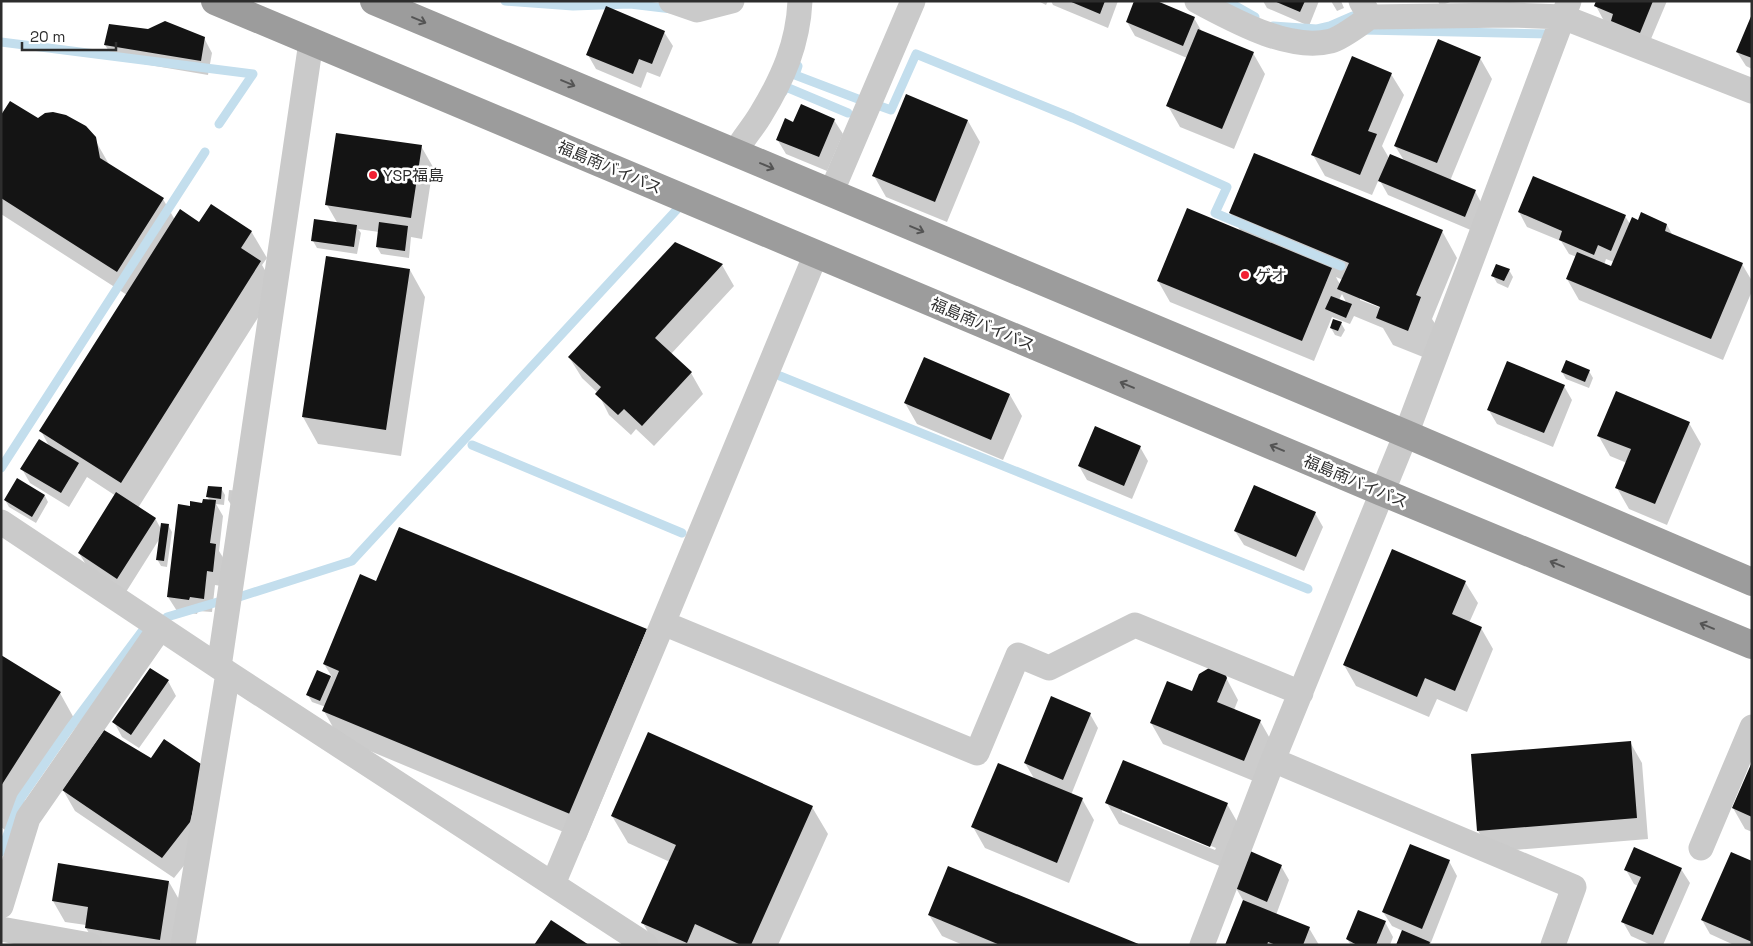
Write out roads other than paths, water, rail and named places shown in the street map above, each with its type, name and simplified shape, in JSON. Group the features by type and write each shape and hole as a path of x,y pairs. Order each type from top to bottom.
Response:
{"highway":[{"name":"福島南バイパス","path":"215,1 1382,492 1752,645"},
{"path":"383,3 735,153 1406,434 1752,582"}],"street":[{"path":"671,1 696,10 732,1"},
{"path":"735,153 761,115 789,59 797,35 800,1"},
{"path":"831,193 912,1"},
{"path":"1197,1 1247,27 1274,36 1313,44 1333,41 1366,9 1510,15 1566,9 1752,91"},
{"path":"1202,945 1273,760 1406,434 1566,9"},
{"path":"183,945 224,670 312,42"},
{"path":"553,884 816,254"},
{"path":"1,522 646,945"},
{"path":"663,622 977,753 1018,655 1049,668 1135,625 1301,692"},
{"path":"1,906 28,818 160,628"},
{"path":"1701,848 1752,727"},
{"path":"1273,760 1574,886 1553,945"},
{"path":"1,929 90,945"}],"waterway":[{"path":"505,1 573,6 630,4 672,9"},
{"path":"1227,1 1255,17"},
{"path":"1273,26 1317,29 1330,26 1353,16"},
{"path":"1363,30 1552,34"},
{"path":"1,42 253,74 219,124"},
{"path":"877,105 891,110 916,54 1073,118 1227,187 1215,213 1341,266"},
{"path":"798,66 795,75 858,99"},
{"path":"783,92 786,87 848,113"},
{"path":"1,468 205,152"},
{"path":"239,597 352,561 682,204"},
{"path":"780,376 1308,589"},
{"path":"472,445 682,533"},
{"path":"167,617 221,601"},
{"path":"1,852 21,798 69,729 143,630"}],"place":[{"name":"YSP福島","path":"373,175"},
{"name":"ゲオ","path":"1245,275"}]}
